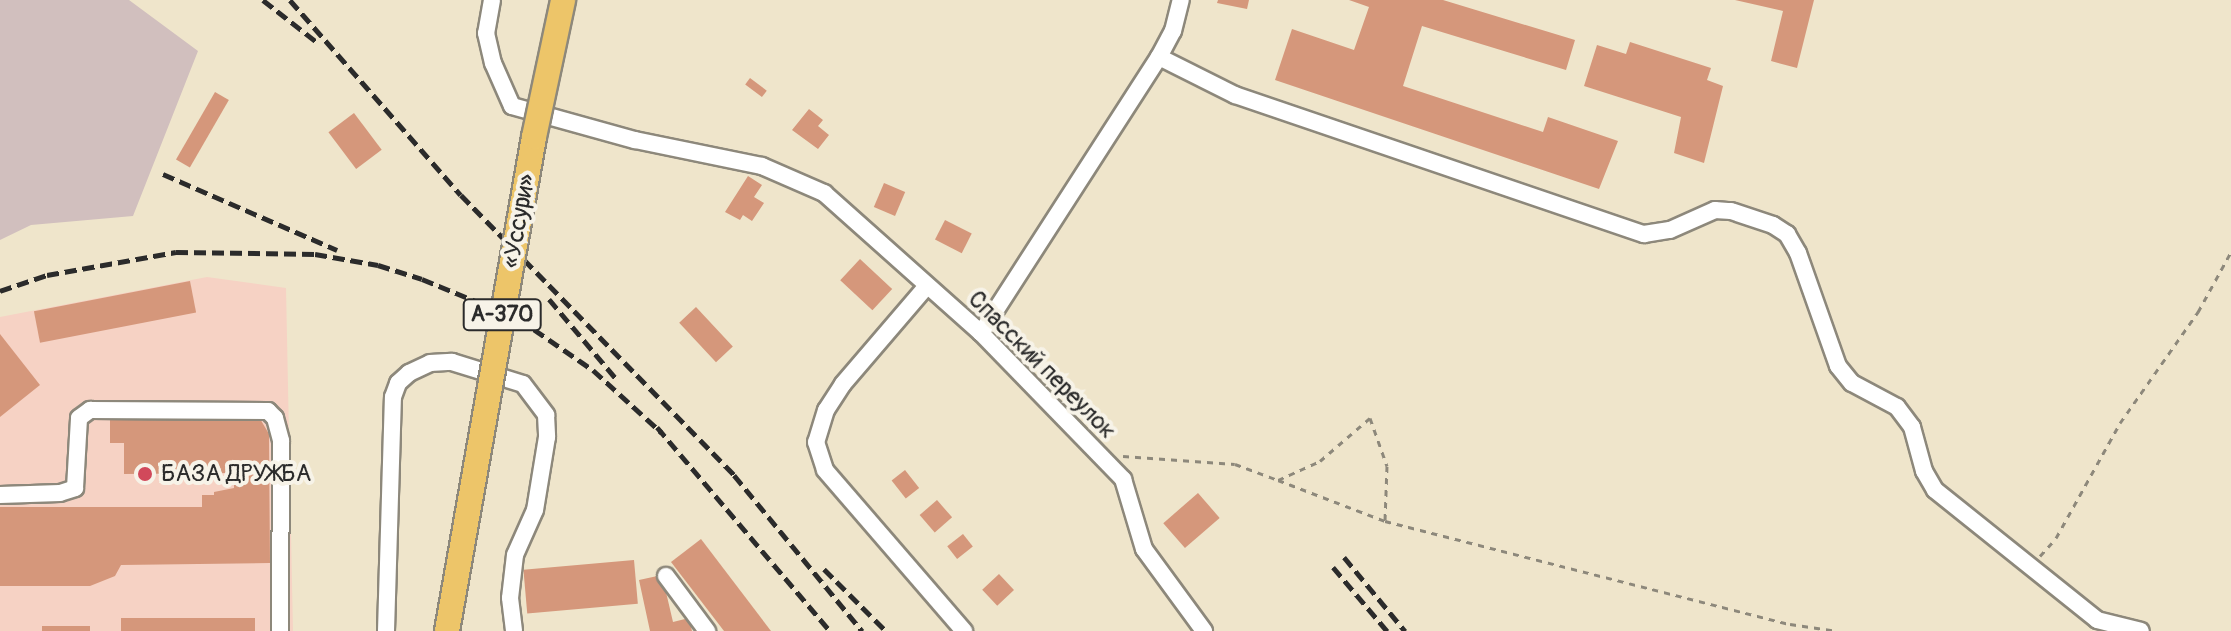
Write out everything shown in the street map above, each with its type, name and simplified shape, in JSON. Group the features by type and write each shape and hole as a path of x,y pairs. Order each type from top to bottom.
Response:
{"highway":[{"name":"«Уссури»","path":"447,631 526,184 563,0"}],"street":[{"name":"Спасский переулок","path":"492,0 486,33 493,63 512,106 635,140 762,166 824,193 981,333 1123,479 1144,549 1204,631"},
{"path":"981,333 1159,57 1173,31 1181,0"},
{"path":"1159,57 1235,95 1644,234 1670,230 1715,210 1731,211 1773,225 1787,234 1798,253 1838,366 1852,383 1897,407 1912,427 1924,471 1935,490 2097,620 2141,631"},
{"path":"926,287 848,377 826,410 816,442 825,470 964,631"},
{"path":"386,631 393,397 398,383 409,373 443,362 523,384 546,415 547,437 535,510 515,555 510,598 514,631"},
{"path":"0,495 60,493 75,488 79,418 90,410 268,411 275,418 281,441 280,631"},
{"path":"666,576 707,631"}],"path":[{"path":"2031,566 2056,538 2120,423 2198,312 2231,252"},
{"path":"1278,480 1320,461 1370,418 1387,466 1385,521"},
{"path":"1105,461 1128,454 1235,464 1385,521 1790,624 1837,631"}],"shaded area":[{"path":"0,0 129,0 198,51 133,216 31,225 0,240"},
{"name":"БАЗА ДРУЖБА","path":"207,277 286,288 293,631 0,631 0,317"}],"building":[{"path":"1218,0 1249,0 1247,9 1217,3"},
{"path":"1349,0 1443,0 1575,40 1566,70 1422,26 1403,86 1543,132 1548,117 1618,141 1599,189 1275,80 1292,29 1354,50 1369,7"},
{"path":"1735,0 1814,0 1797,68 1771,61 1783,11"},
{"path":"1630,42 1711,68 1707,80 1723,86 1704,163 1674,153 1681,117 1584,86 1597,45 1626,54"},
{"path":"750,78 767,91 762,97 745,84"},
{"path":"215,92 229,100 190,168 176,160"},
{"path":"809,109 823,120 818,126 829,135 818,149 792,130"},
{"path":"354,113 382,150 356,169 328,132"},
{"path":"748,176 762,185 754,197 764,203 752,221 743,215 740,220 725,212"},
{"path":"884,183 905,192 895,216 874,207"},
{"path":"945,220 972,234 962,253 935,240"},
{"path":"860,259 892,289 872,310 840,280"},
{"path":"190,281 196,312 40,343 34,311"},
{"path":"696,307 733,346 716,362 679,323"},
{"path":"0,334 40,385 0,417"},
{"path":"259,417 269,434 270,563 121,565 115,576 90,586 0,586 0,507 202,507 202,495 214,495 214,492 234,488 234,473 124,474 124,443 110,443 110,418"},
{"path":"905,470 919,488 906,499 892,480"},
{"path":"1198,493 1220,518 1185,548 1163,523"},
{"path":"937,500 952,517 935,532 920,515"},
{"path":"963,534 973,547 957,559 947,546"},
{"path":"701,539 771,631 724,631 671,562"},
{"path":"634,560 638,604 527,614 523,570"},
{"path":"999,574 1014,590 997,606 982,590"},
{"path":"662,575 673,622 689,618 692,631 650,631 639,580"},
{"path":"121,618 255,618 255,631 121,631"},
{"path":"42,626 90,626 90,631 42,631"}],"railway":[{"path":"263,0 318,43"},
{"path":"290,0 461,195 734,475 862,631"},
{"path":"163,174 337,250"},
{"path":"0,291 47,275 176,252 315,254 378,265 422,279 519,319 593,370 662,433"},
{"path":"549,299 618,381"},
{"path":"657,427 830,631"},
{"path":"1344,557 1405,631"},
{"path":"1333,567 1387,631"},
{"path":"824,569 886,631"}],"place":[{"name":"БАЗА ДРУЖБА","path":"145,474"}]}
